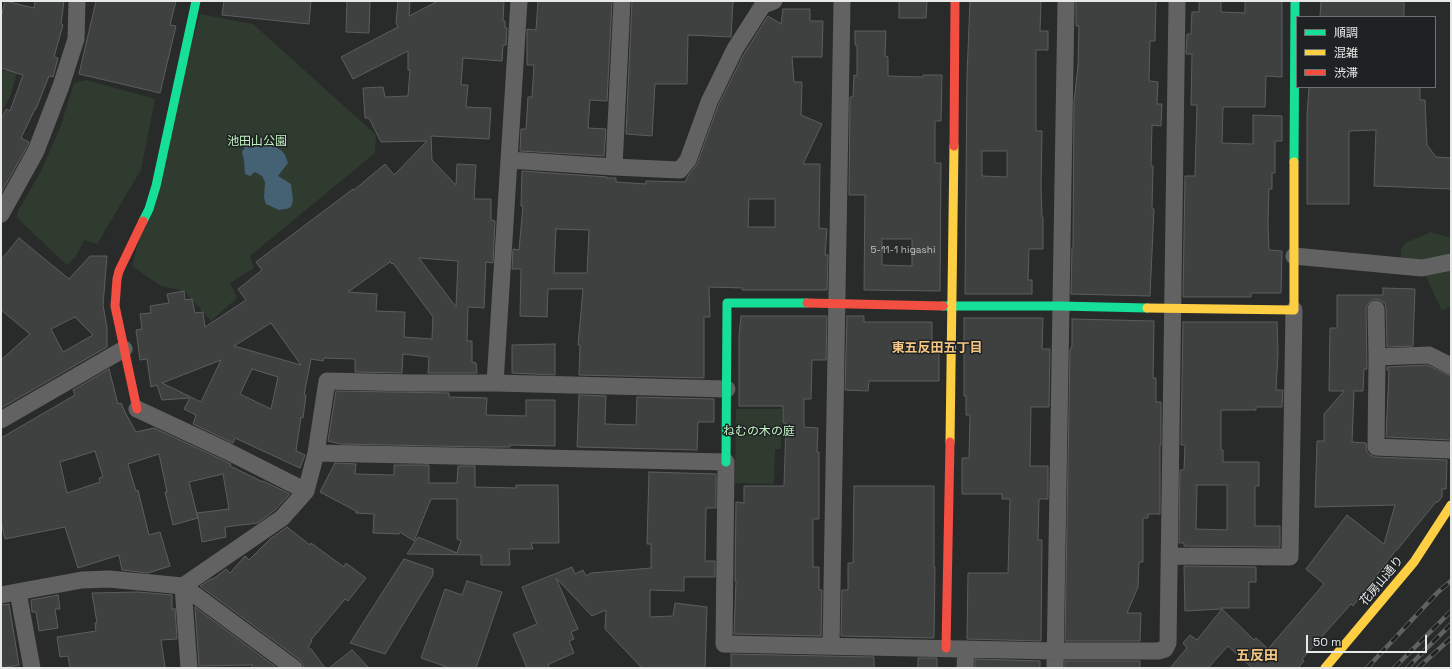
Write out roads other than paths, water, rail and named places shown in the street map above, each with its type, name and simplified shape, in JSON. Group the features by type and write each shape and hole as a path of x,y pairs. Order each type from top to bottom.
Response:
{"street":[{"path":"1,214 36,151 61,86 76,39 77,1"},
{"path":"196,1 149,209 119,271 117,279 115,306 137,409 227,451 306,491"},
{"path":"495,383 519,1"},
{"path":"614,167 622,1"},
{"path":"509,160 680,170 688,160 709,102 735,49 763,6 774,1"},
{"path":"830,646 842,1"},
{"path":"946,648 952,306 955,1"},
{"path":"1055,660 1066,1"},
{"path":"1177,1 1172,309 1168,643 1165,649 1158,651 1055,660 946,648 724,644 727,303 837,303 952,306 1060,306 1172,309 1294,310"},
{"path":"1169,556 1290,557 1294,310 1295,1"},
{"path":"1294,256 1422,268 1451,262"},
{"path":"1376,309 1376,448 1451,450"},
{"path":"1,420 124,349"},
{"path":"1377,357 1429,355 1451,366"},
{"path":"183,586 282,518 306,491 316,453 327,381 495,383 727,389"},
{"path":"316,453 726,462"},
{"name":"花房山通り","path":"1325,668 1414,562 1451,505"},
{"path":"1,595 82,580 109,579 183,586 294,668"},
{"path":"183,586 189,668"},
{"path":"18,592 32,668"},
{"path":"965,668 966,649"}],"water":[{"path":"261,143 276,147 285,155 288,163 278,176 291,184 293,200 291,207 279,210 266,204 264,198 265,182 262,176 255,172 250,176 245,174 242,152 246,145"}],"railway":[{"path":"1367,668 1438,592 1451,581"},
{"path":"1394,668 1451,611"},
{"path":"1407,668 1451,624"},
{"path":"1418,668 1451,638"}],"district":[{"name":"東五反田五丁目","path":"937,348"},
{"name":"五反田","path":"1257,656"}],"park label":[{"name":"池田山公園","path":"257,142"},
{"name":"ねむの木の庭","path":"759,432"}]}
